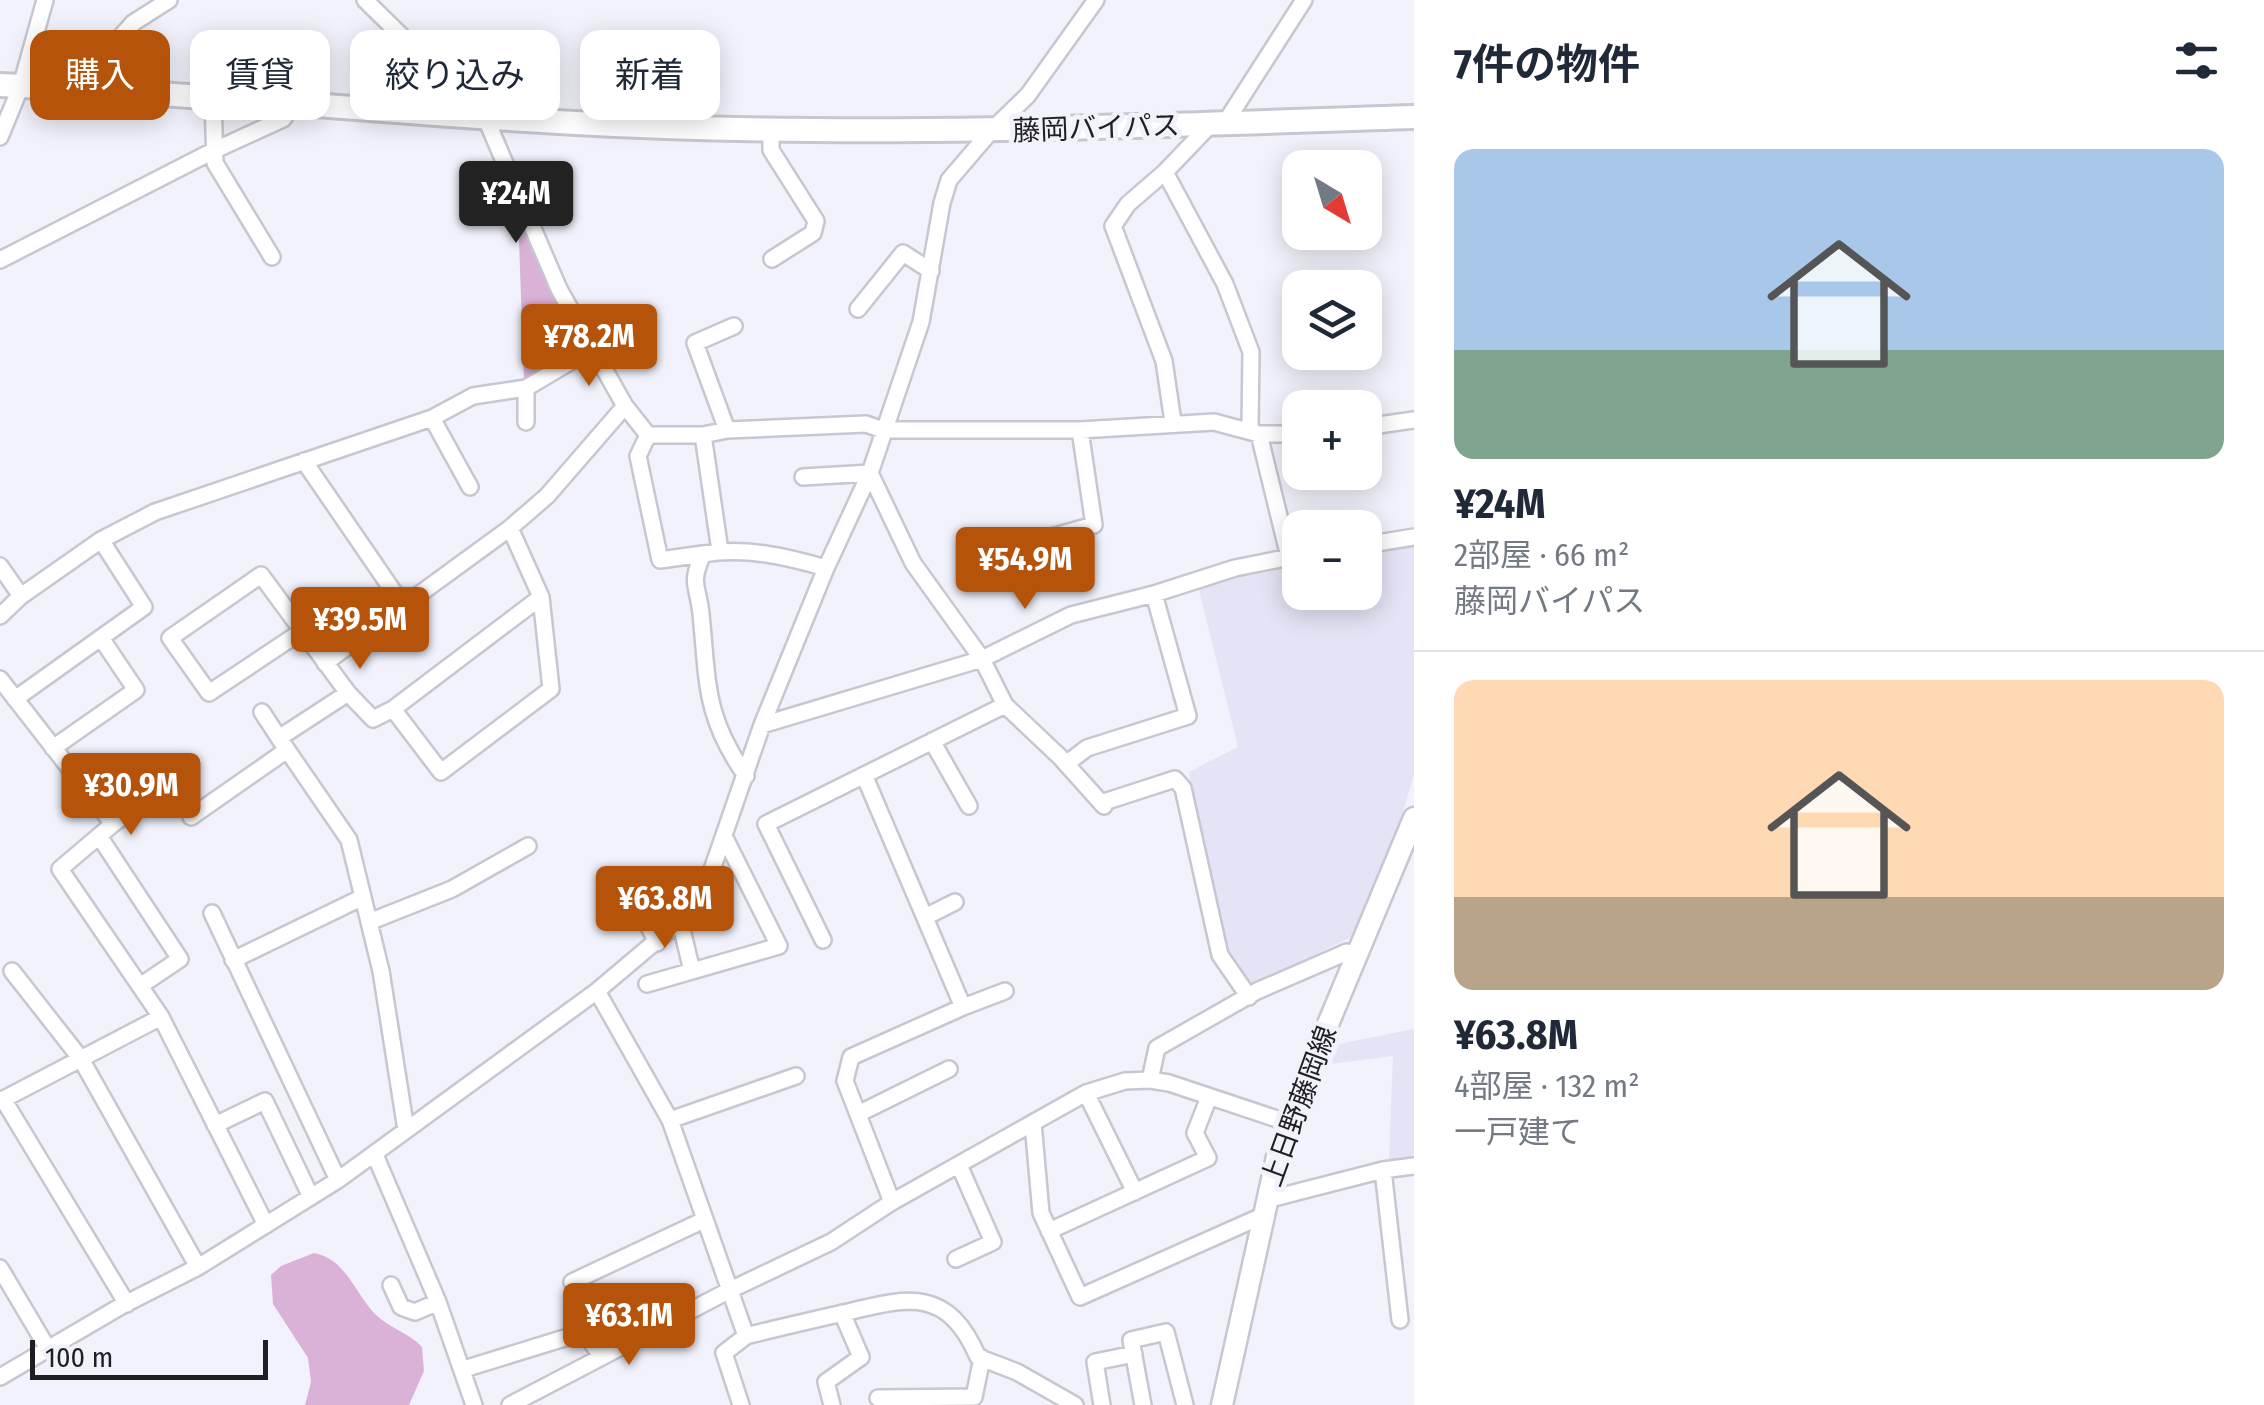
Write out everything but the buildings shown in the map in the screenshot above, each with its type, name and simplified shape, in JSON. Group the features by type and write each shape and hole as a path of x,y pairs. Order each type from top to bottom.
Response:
{"highway":[{"name":"藤岡バイパス","path":"486,120 990,131 1414,117"}],"main road":[{"name":"上日野藤岡線","path":"1222,1405 1264,1208 1288,1123 1414,818"}],"street":[{"path":"0,137 10,85 44,0"},
{"path":"127,30 169,0"},
{"path":"365,0 396,30"},
{"path":"0,1376 198,1267 338,1180 597,991 680,921 706,887 762,725 870,472 921,322 949,180 990,131 1028,95 1096,0"},
{"path":"1173,422 1164,360 1114,226 1128,204 1218,124 1304,0"},
{"path":"212,120 214,163 272,257"},
{"path":"0,260 212,151 282,120"},
{"path":"486,120 559,289 625,406 648,435"},
{"path":"771,129 771,150 816,221 814,234 772,259"},
{"path":"1166,172 1225,284 1251,352 1254,432 1282,519"},
{"path":"858,309 903,254 931,271"},
{"path":"727,430 695,344 734,326"},
{"path":"0,616 101,540 155,512 432,418 473,396 526,388 592,349"},
{"path":"526,388 526,422"},
{"path":"325,663 510,528 560,482 625,406"},
{"path":"432,418 470,487"},
{"path":"1382,425 1414,420"},
{"path":"648,435 866,424 884,430 1080,430 1173,422 1214,422 1254,432 1282,433"},
{"path":"1011,548 1094,525 1080,430"},
{"path":"648,435 638,456 660,560 720,551 779,554 826,568"},
{"path":"703,435 720,551"},
{"path":"304,461 402,604"},
{"path":"803,477 870,472"},
{"path":"870,472 913,563 982,659 1005,705 1102,804 1175,779 1183,788 1220,954 1248,997"},
{"path":"393,708 441,772 552,689 541,597 510,528"},
{"path":"1382,542 1414,537"},
{"path":"101,540 144,608 101,638 6,692 113,824"},
{"path":"702,554 694,584 701,608 705,678 712,713 746,776"},
{"path":"762,725 982,659 1071,615 1282,558"},
{"path":"0,566 22,596"},
{"path":"302,631 209,694 170,638 260,574 348,693 373,720 541,597"},
{"path":"1066,764 1087,748 1188,716 1154,594"},
{"path":"53,748 136,690 101,638"},
{"path":"190,817 348,693"},
{"path":"824,940 766,824 1005,705"},
{"path":"262,712 349,840 381,971 406,1130"},
{"path":"932,742 969,806"},
{"path":"180,774 60,869 162,1017 266,1225"},
{"path":"864,775 963,1007"},
{"path":"99,836 180,959 140,986"},
{"path":"648,984 779,946 724,836"},
{"path":"370,922 452,888 528,846"},
{"path":"629,886 657,942"},
{"path":"233,960 363,897"},
{"path":"924,917 955,902"},
{"path":"212,913 338,1180"},
{"path":"680,921 692,970"},
{"path":"1150,1080 1156,1048 1248,997 1347,952 1357,954"},
{"path":"12,971 81,1059 198,1267"},
{"path":"597,991 670,1120 746,1336"},
{"path":"892,1202 844,1081 851,1056 1004,991"},
{"path":"127,1304 1,1100 162,1017"},
{"path":"858,1114 949,1069"},
{"path":"670,1120 796,1076"},
{"path":"510,1405 831,1242 892,1202 1086,1093 1125,1081 1150,1080 1288,1123"},
{"path":"1086,1093 1134,1192"},
{"path":"1049,1231 1208,1158 1194,1133 1209,1097"},
{"path":"216,1124 265,1101 311,1197"},
{"path":"1033,1123 1040,1213 1080,1297 1264,1208 1383,1170 1414,1166"},
{"path":"374,1155 438,1302 474,1405"},
{"path":"956,1259 993,1242 959,1164"},
{"path":"1383,1170 1400,1320"},
{"path":"572,1282 704,1220"},
{"path":"0,1268 48,1349"},
{"path":"391,1285 401,1307 416,1312 438,1302"},
{"path":"741,1405 724,1353 746,1336 901,1300 927,1303 950,1314 966,1329 978,1357 1033,1380 1074,1405"},
{"path":"832,1405 826,1382 860,1357 842,1314"},
{"path":"464,1369 584,1332 602,1357"},
{"path":"1144,1405 1131,1340 1166,1332 1184,1405"},
{"path":"1102,1405 1095,1362 1134,1354"},
{"path":"878,1398 974,1397 982,1358"}],"shaded area":[{"path":"518,213 578,341 575,352 524,381"},
{"path":"1414,544 1414,775 1399,825 1356,935 1246,988 1224,948 1189,772 1238,747 1198,586 1282,568 1282,610 1382,610 1382,549"},
{"path":"1414,1029 1414,1159 1389,1160 1393,1056 1330,1064 1339,1044"},
{"path":"314,1253 334,1262 375,1314 422,1347 424,1371 409,1405 305,1405 311,1382 308,1358 273,1304 271,1275 281,1266"}]}
